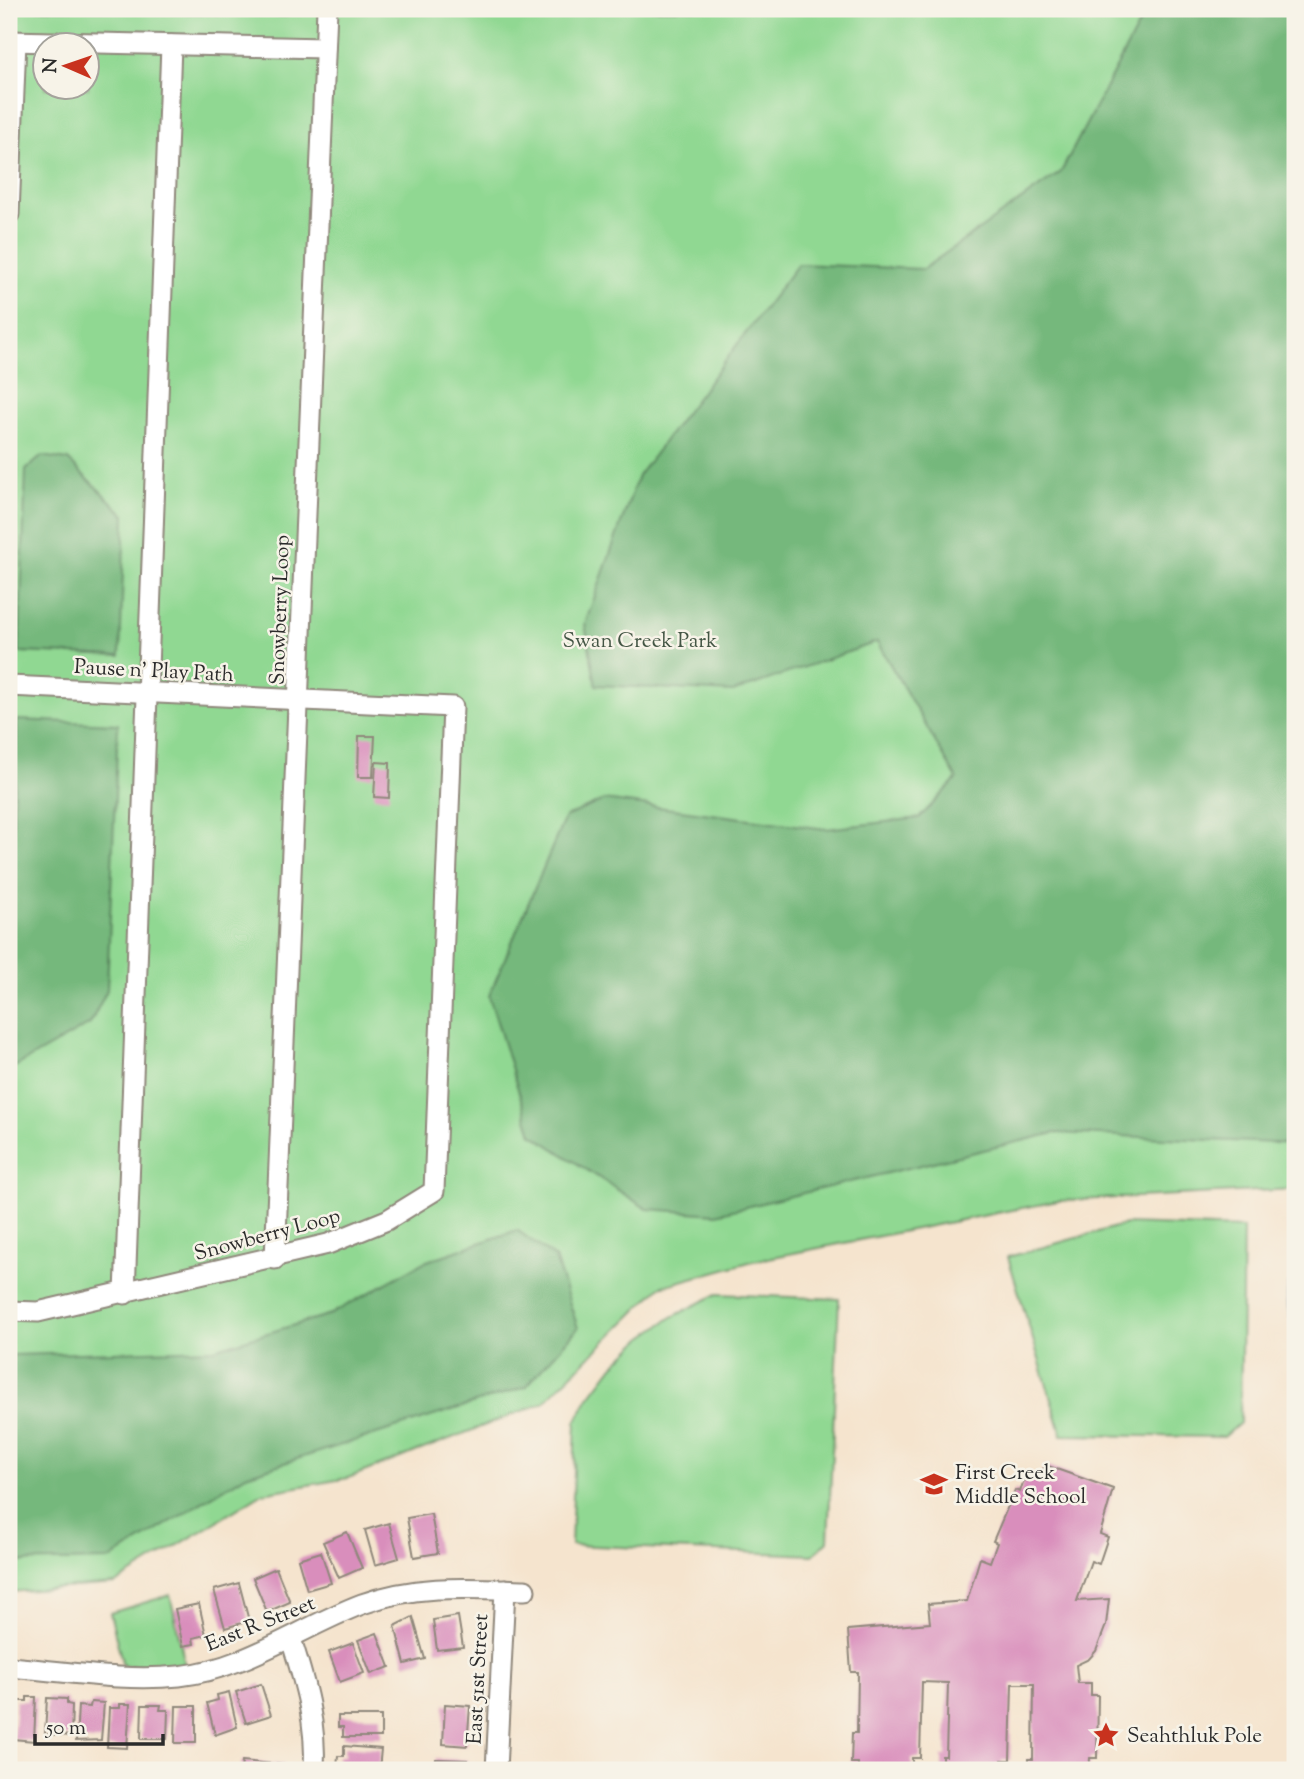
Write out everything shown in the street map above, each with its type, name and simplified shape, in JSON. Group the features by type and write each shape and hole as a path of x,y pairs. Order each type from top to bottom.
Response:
{"street":[{"name":"Snowberry Loop","path":"9,1311 38,1312 275,1259 352,1235 424,1199 434,1191 438,1156 441,992 453,707 298,700 327,9"},
{"path":"9,214 12,41 325,48"},
{"path":"125,1294 171,46"},
{"name":"Pause n' Play Path","path":"9,686 298,700"},
{"path":"275,1259 298,700"},
{"name":"East R Street","path":"9,1667 136,1677 180,1676 220,1667 291,1639 361,1604 401,1593 434,1587 525,1590"},
{"name":"East 51st Street","path":"496,1770 505,1589"},
{"path":"291,1639 310,1703 314,1728 314,1770"}],"green space":[{"name":"Swan Creek Park","path":"9,9 1295,9 1295,1189 1058,1201 753,1261 660,1287 543,1403 348,1478 263,1493 115,1584 9,1592"},
{"path":"84,9 300,9 286,16"},
{"path":"1147,9 1295,9 1295,1144 1055,1133 716,1214 647,1209 532,1134 489,996 565,817 604,800 826,829 919,818 957,779 877,642 733,692 596,685 585,624 638,476 798,264 923,269 1061,172"},
{"path":"42,456 68,460 125,515 120,656 19,652 26,470"},
{"path":"17,720 118,724 107,990 90,1024 9,1070 9,924"},
{"path":"1126,1224 1243,1228 1240,1423 1224,1437 1062,1435 1008,1257"},
{"path":"517,1230 555,1258 578,1328 526,1387 246,1475 109,1560 9,1562 9,1362 12,1355 214,1349 331,1314 424,1262"},
{"path":"717,1294 839,1299 828,1541 813,1555 571,1545 576,1422 588,1399 613,1366 642,1338 672,1317"},
{"path":"170,1595 185,1664 123,1666 110,1613"}],"water":[{"path":"1295,1274 1295,1327 1290,1314 1288,1293"}],"building":[{"path":"359,736 375,736 373,777 358,777"},
{"path":"376,762 390,763 389,798 374,797"},
{"path":"1045,1465 1113,1489 1100,1534 1108,1537 1099,1564 1091,1561 1077,1601 1109,1599 1106,1625 1096,1651 1089,1659 1076,1665 1078,1683 1091,1683 1091,1695 1098,1695 1097,1758 1090,1758 1089,1770 1028,1770 1028,1759 1033,1759 1034,1684 1012,1684 1010,1760 1002,1760 1002,1770 942,1770 942,1756 946,1756 948,1683 922,1682 920,1758 912,1758 912,1770 858,1770 858,1763 851,1763 852,1733 857,1733 858,1672 851,1672 848,1630 930,1623 928,1604 967,1601 980,1558 990,1562 997,1543 993,1541 1015,1490 1020,1492 1026,1473 1040,1478"},
{"path":"431,1514 438,1553 414,1557 407,1518"},
{"path":"389,1523 399,1558 375,1565 365,1530"},
{"path":"347,1532 362,1568 339,1578 323,1542"},
{"path":"321,1552 331,1583 307,1590 298,1559"},
{"path":"276,1568 290,1602 267,1612 253,1578"},
{"path":"239,1583 249,1621 225,1628 214,1590"},
{"path":"199,1604 206,1635 193,1638 194,1644 183,1646 175,1609"},
{"path":"458,1616 463,1647 437,1650 433,1620"},
{"path":"413,1617 425,1659 405,1664 395,1626"},
{"path":"377,1633 390,1667 371,1674 358,1640"},
{"path":"353,1643 364,1673 340,1682 329,1652"},
{"path":"261,1684 271,1715 246,1723 236,1692"},
{"path":"229,1692 237,1727 215,1735 207,1703 218,1700 217,1695"},
{"path":"27,1697 36,1697 34,1741 13,1739 16,1701 27,1701"},
{"path":"47,1698 67,1699 67,1704 72,1705 71,1736 45,1734"},
{"path":"91,1702 104,1703 101,1740 76,1741 78,1706 90,1707"},
{"path":"120,1704 130,1704 127,1748 107,1747 109,1708 120,1708"},
{"path":"445,1704 470,1706 467,1746 443,1744"},
{"path":"142,1705 161,1705 160,1710 168,1710 167,1739 141,1739"},
{"path":"176,1706 196,1706 196,1743 175,1743"},
{"path":"338,1716 381,1716 381,1737 343,1737 343,1727 338,1727"},
{"path":"344,1746 381,1749 379,1770 337,1767 338,1756 344,1756"},
{"path":"436,1759 467,1760 467,1770 435,1770"},
{"path":"242,1761 284,1765 284,1770 241,1770"}],"place":[{"name":"First Creek Middle School","path":"934,1484"},
{"name":"Seahthluk Pole","path":"1106,1735"}]}
